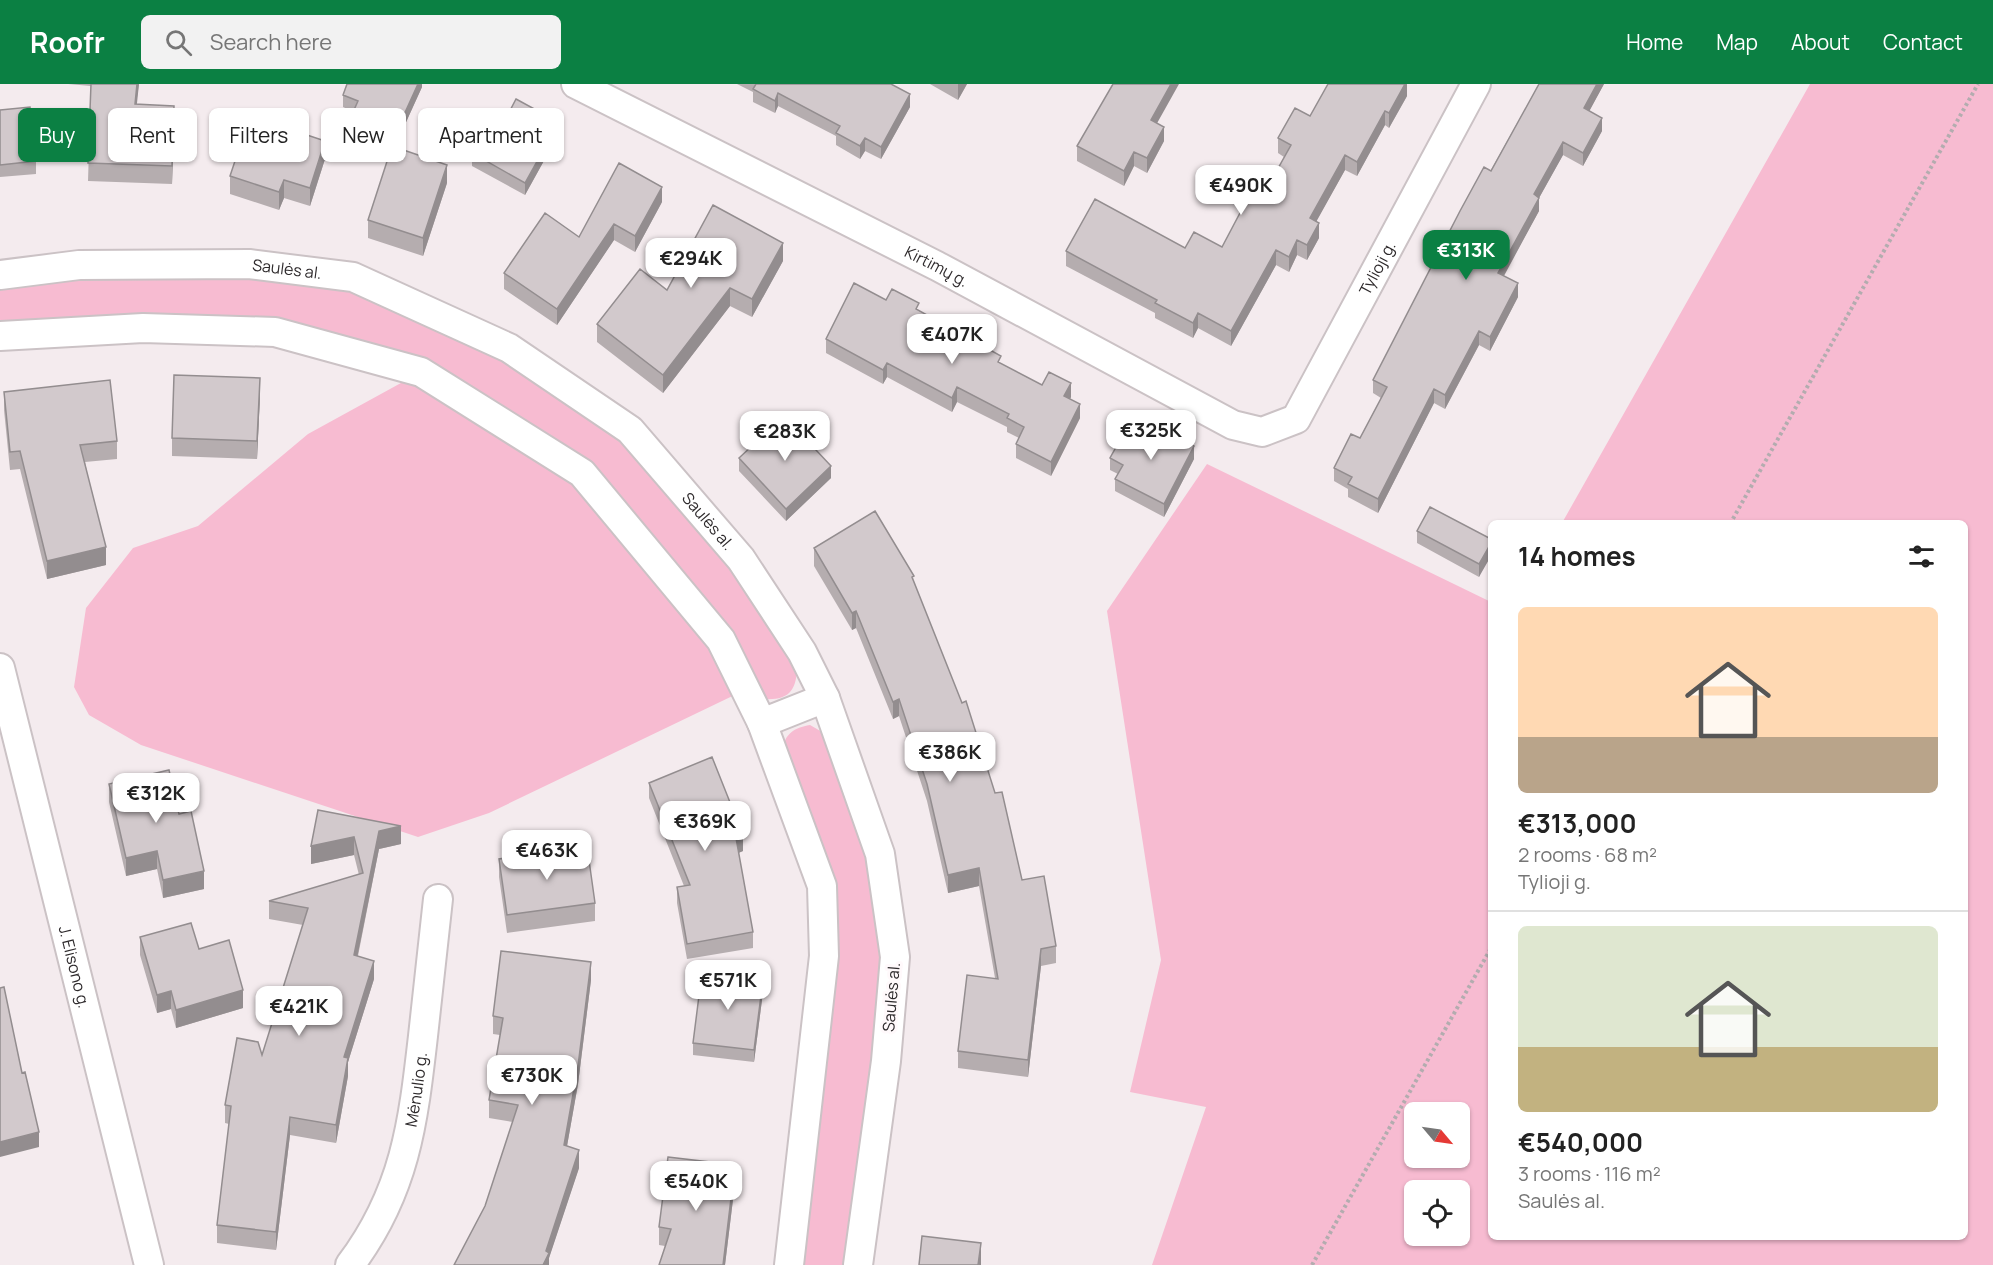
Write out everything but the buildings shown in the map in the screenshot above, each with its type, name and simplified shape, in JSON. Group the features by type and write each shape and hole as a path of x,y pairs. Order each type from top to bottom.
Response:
{"street":[{"name":"Kirtimų g.","path":"576,84 937,266 1233,425 1262,432 1296,419"},
{"name":"Tylioji g.","path":"1296,419 1476,84"},
{"name":"Saulės al.","path":"0,275 79,265 249,264 353,277 509,348 630,430 741,559 802,652 825,698 880,854 895,957 886,1061 858,1265"},
{"path":"0,336 143,328 275,332 421,372 582,472 721,640 762,723 822,886 824,956 789,1265"},
{"name":"J. Elisono g.","path":"0,668 8,735 149,1265"},
{"path":"762,723 825,698"},
{"name":"Mėnulio g.","path":"350,1265 378,1223 394,1189 407,1149 415,1106 438,899"}],"path":[{"path":"1732,520 1978,84"},
{"path":"1312,1265 1488,953"}],"shaded area":[{"path":"1810,84 1993,84 1993,1265 1152,1265 1206,1107 1130,1092 1161,960 1107,611 1207,464 1488,601 1488,1240 1968,1240 1968,520 1564,520"},
{"path":"76,274 274,277 352,292 504,353 618,437 733,563 797,665 793,688 785,696 762,699 587,469 427,368 274,325 0,329 0,283"},
{"path":"421,372 582,473 745,690 489,813 418,837 141,745 89,715 74,687 86,608 133,548 198,526 308,434"},
{"path":"810,725 829,736 869,863 886,956 845,1265 799,1265 839,947 835,896 819,836 782,751 785,740 791,732"}]}
